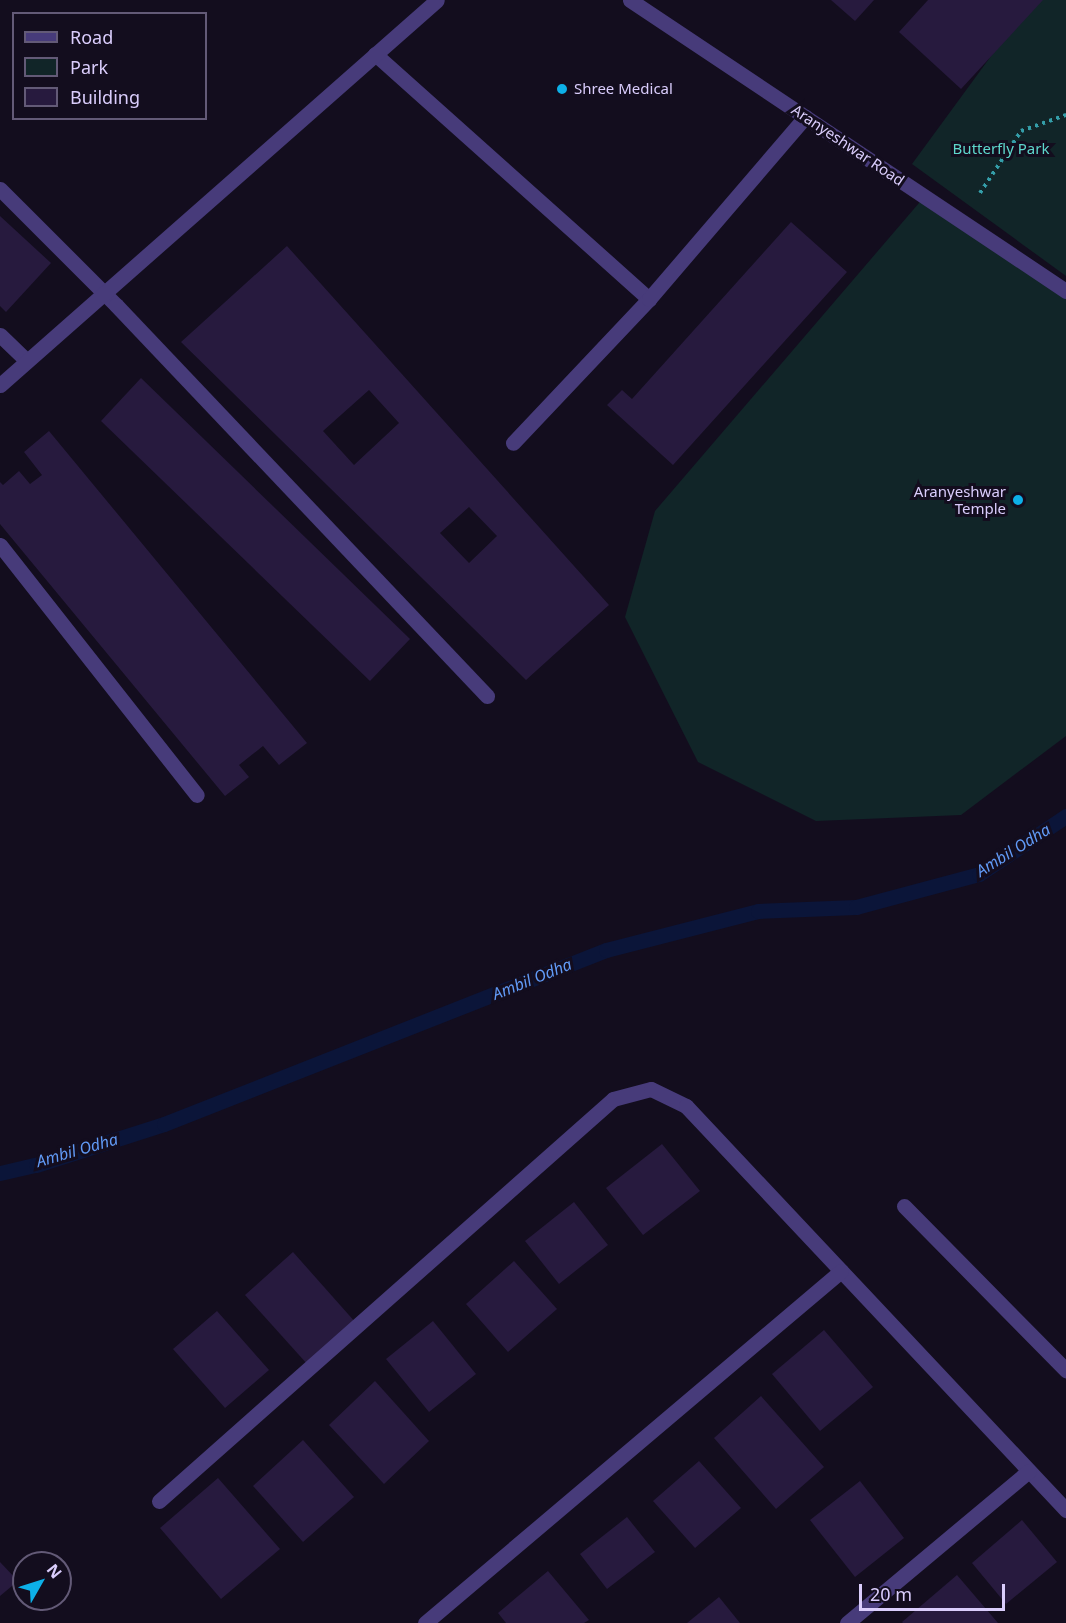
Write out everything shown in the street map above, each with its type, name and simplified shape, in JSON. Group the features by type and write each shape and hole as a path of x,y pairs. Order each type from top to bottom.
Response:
{"street":[{"path":"0,385 437,0"},
{"name":"Aranyeshwar Road","path":"630,0 1066,291"},
{"path":"375,54 649,299"},
{"path":"513,443 649,299 805,117"},
{"path":"0,189 104,294 487,696"},
{"path":"0,335 27,361"},
{"path":"0,545 197,795"},
{"path":"159,1501 613,1099 651,1089 686,1106 1066,1510"},
{"path":"904,1206 1066,1370"},
{"path":"425,1623 842,1271"},
{"path":"847,1623 1029,1471"}],"path":[{"path":"961,221 1021,131 1066,115"}],"green space":[{"name":"Butterfly Park","path":"1032,0 1066,0 1066,276 912,164"},
{"path":"925,196 1066,291 1066,736 961,815 816,821 698,762 625,617 655,511"}],"building":[{"path":"831,0 874,0 855,21"},
{"path":"928,0 1043,0 961,89 899,32"},
{"path":"0,216 51,263 6,312 0,306"},
{"path":"791,222 847,272 673,465 607,405 622,390 632,399"},
{"path":"287,246 609,605 526,680 181,342","holes":["369,390 399,423 354,465 323,431","469,507 497,536 469,563 440,533"]},
{"path":"141,378 410,639 370,681 101,421"},
{"path":"49,431 307,743 279,765 263,746 239,765 249,777 225,796 0,524 0,482 3,485 19,471 30,484 42,475 24,452"},
{"path":"662,1144 700,1191 643,1235 606,1188"},
{"path":"574,1202 608,1245 559,1284 525,1241"},
{"path":"293,1252 356,1323 308,1365 245,1295"},
{"path":"514,1261 557,1309 508,1352 466,1304"},
{"path":"217,1311 269,1370 225,1408 173,1349"},
{"path":"433,1321 476,1374 429,1412 386,1359"},
{"path":"824,1330 873,1387 820,1431 772,1374"},
{"path":"375,1381 429,1441 384,1484 329,1425"},
{"path":"761,1396 824,1467 776,1509 714,1438"},
{"path":"303,1440 354,1497 303,1542 253,1486"},
{"path":"699,1461 741,1508 695,1548 653,1501"},
{"path":"218,1478 280,1549 221,1599 160,1528"},
{"path":"860,1481 904,1538 855,1577 810,1520"},
{"path":"627,1517 655,1552 607,1589 580,1554"},
{"path":"1022,1520 1057,1562 1006,1604 972,1563"},
{"path":"0,1562 12,1575 12,1586 0,1596"},
{"path":"548,1571 589,1620 584,1623 506,1623 498,1613"},
{"path":"957,1575 998,1623 902,1622"},
{"path":"719,1597 740,1623 687,1623"}],"waterway":[{"name":"Ambil Odha","path":"0,1173 36,1165 164,1124 606,950 758,911 856,907 979,874 1066,816"}],"place":[{"name":"Shree Medical","path":"562,89"},
{"name":"Aranyeshwar Temple","path":"1018,500"}]}
